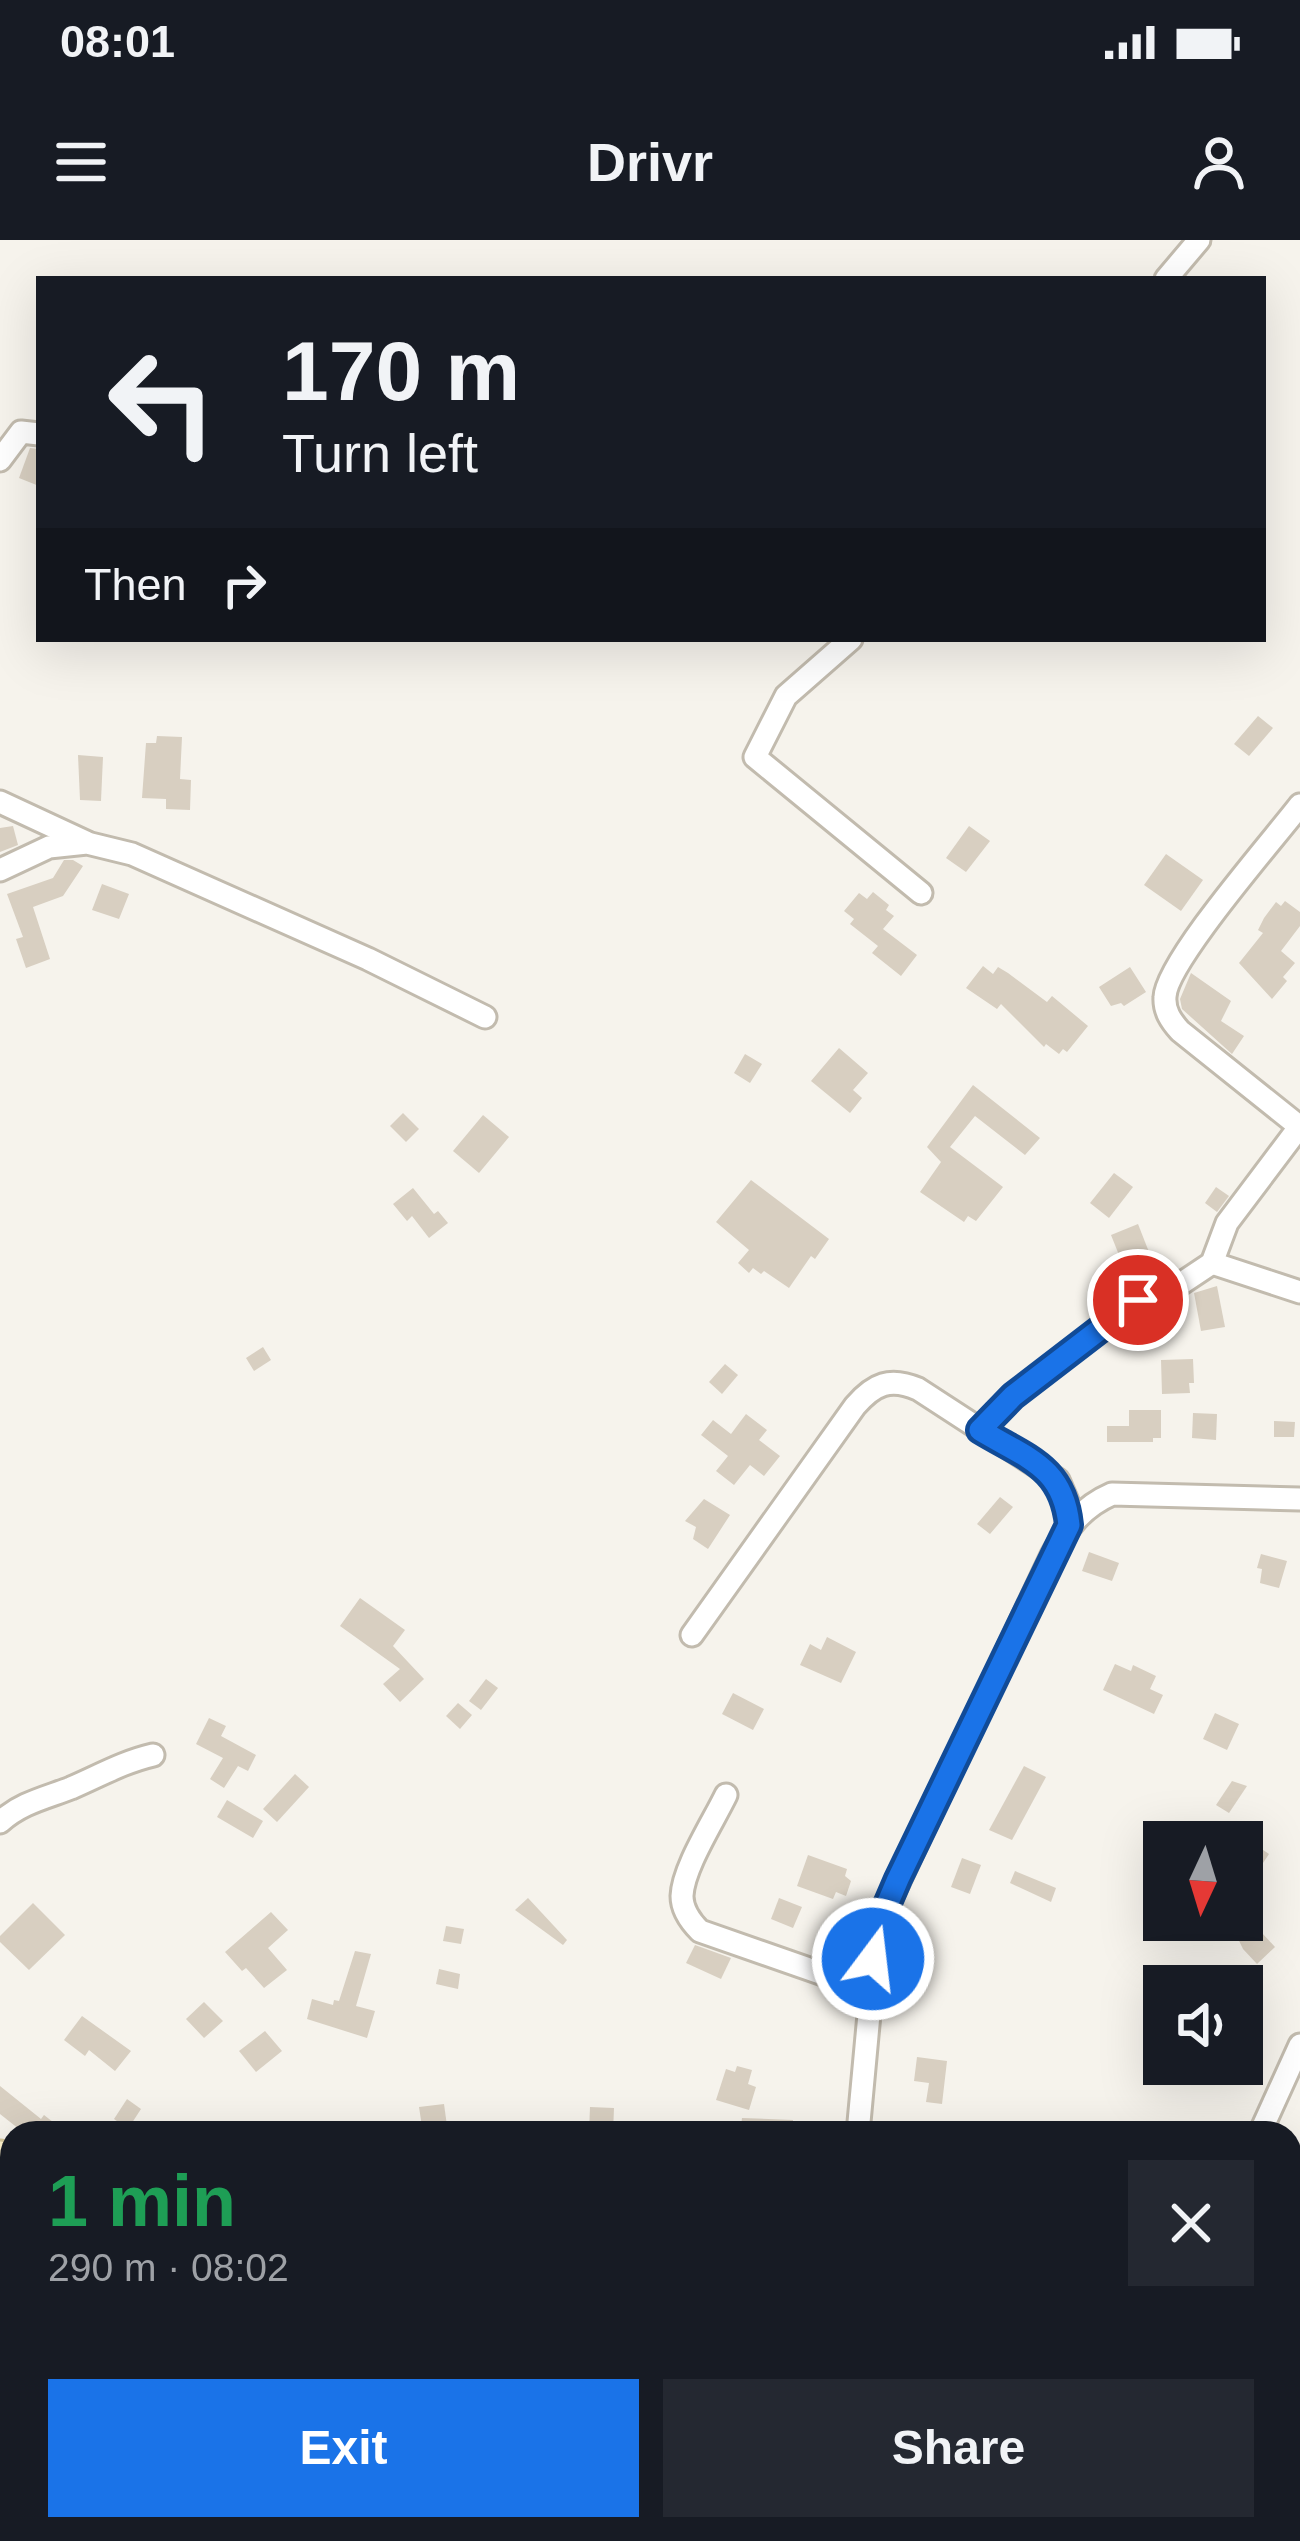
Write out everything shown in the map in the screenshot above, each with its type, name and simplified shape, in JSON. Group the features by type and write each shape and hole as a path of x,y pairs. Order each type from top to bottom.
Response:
{"street":[{"path":"1169,276 1199,240"},
{"path":"0,460 21,432 36,434"},
{"path":"848,642 786,696 755,757 921,893"},
{"path":"0,802 86,843 151,863 368,959 485,1017"},
{"path":"980,1430 1013,1396 1138,1300 1175,1287 1212,1263 1227,1223 1300,1127 1180,1030 1170,1020 1165,997 1168,982 1199,936 1300,805"},
{"path":"0,870 49,847 86,843"},
{"path":"1212,1263 1300,1292"},
{"path":"692,1635 870,1389 902,1382 1058,1480 1067,1501 1069,1525"},
{"path":"858,2121 877,1928 1069,1525 1091,1503 1112,1494 1300,1499"},
{"path":"0,1822 34,1800 95,1778 119,1763 153,1755"},
{"path":"726,1795 682,1896 691,1921 700,1931 869,1990"},
{"path":"1265,2121 1300,2045"}],"building":[{"path":"30,448 36,449 36,485 19,478"},
{"path":"1258,716 1273,728 1249,756 1234,744"},
{"path":"157,736 182,737 180,779 191,780 190,810 166,809 166,799 142,798 146,743 156,743"},
{"path":"78,755 103,757 101,801 80,800"},
{"path":"13,826 18,845 0,852 0,828"},
{"path":"969,826 990,841 966,872 946,858"},
{"path":"1166,854 1203,880 1181,911 1144,885"},
{"path":"64,860 83,866 63,896 33,907 50,959 26,968 16,939 23,937 7,894 53,878"},
{"path":"102,884 129,894 119,919 92,910"},
{"path":"873,892 894,916 883,929 917,955 901,976 872,953 878,946 850,924 854,919 844,911 859,893 867,899"},
{"path":"1285,901 1300,912 1300,926 1281,951 1295,963 1272,999 1239,963 1263,933 1258,930 1264,918 1276,902 1281,906"},
{"path":"983,966 993,974 998,967 1047,1002 1052,996 1088,1026 1067,1052 1063,1049 1059,1054 1044,1047 1001,1004 997,1009 966,988"},
{"path":"1130,967 1146,992 1124,1006 1111,1006 1099,987"},
{"path":"1191,973 1231,1001 1221,1021 1244,1036 1232,1054 1182,1009 1180,999"},
{"path":"839,1048 868,1073 853,1090 862,1098 850,1113 811,1081"},
{"path":"745,1054 762,1064 750,1083 734,1073"},
{"path":"973,1085 1040,1138 1025,1155 975,1116 950,1147 1003,1187 976,1221 968,1216 964,1222 920,1192 941,1162 927,1147"},
{"path":"403,1113 419,1129 406,1142 390,1126"},
{"path":"483,1115 509,1137 479,1173 453,1151"},
{"path":"1114,1173 1133,1187 1109,1218 1090,1203"},
{"path":"751,1180 829,1239 789,1288 764,1271 761,1274 753,1268 749,1273 738,1263 749,1250 716,1222"},
{"path":"1216,1187 1229,1196 1217,1212 1205,1203"},
{"path":"413,1188 448,1223 429,1238 412,1216 407,1221 393,1204"},
{"path":"1138,1224 1156,1270 1129,1280 1111,1235"},
{"path":"1217,1286 1225,1327 1201,1331 1194,1293"},
{"path":"263,1347 271,1360 254,1371 246,1358"},
{"path":"1193,1359 1190,1393 1162,1394 1161,1360"},
{"path":"725,1364 738,1375 722,1394 709,1382"},
{"path":"1129,1410 1161,1410 1161,1438 1107,1442 1107,1426 1129,1426"},
{"path":"1193,1413 1217,1414 1216,1440 1192,1438"},
{"path":"746,1414 767,1430 759,1440 780,1456 764,1476 750,1465 734,1485 716,1471 728,1456 701,1435 713,1420 731,1434"},
{"path":"1274,1421 1295,1422 1294,1437 1274,1437"},
{"path":"1000,1497 1013,1507 990,1534 977,1524"},
{"path":"704,1499 730,1515 708,1549 693,1539 696,1527 685,1521"},
{"path":"1089,1552 1119,1563 1112,1581 1082,1571"},
{"path":"1261,1554 1287,1561 1279,1588 1260,1583"},
{"path":"360,1598 405,1630 393,1646 424,1679 400,1702 383,1684 400,1669 340,1626"},
{"path":"827,1637 856,1652 841,1683 800,1665 810,1644 821,1650"},
{"path":"1115,1664 1131,1671 1133,1665 1156,1676 1150,1689 1163,1695 1154,1714 1103,1690"},
{"path":"486,1679 498,1688 481,1710 469,1701"},
{"path":"733,1693 764,1709 753,1730 722,1714"},
{"path":"458,1703 472,1715 460,1729 446,1716"},
{"path":"1215,1713 1239,1724 1227,1750 1203,1739"},
{"path":"209,1718 226,1726 221,1736 256,1755 248,1771 238,1766 224,1788 210,1779 223,1758 196,1744"},
{"path":"1024,1766 1046,1777 1012,1840 989,1830"},
{"path":"295,1774 309,1787 277,1822 263,1809"},
{"path":"1232,1781 1247,1786 1229,1813 1216,1805"},
{"path":"227,1800 263,1821 253,1838 217,1817"},
{"path":"808,1855 847,1869 845,1876 851,1881 846,1896 836,1892 833,1899 797,1886"},
{"path":"962,1858 981,1865 970,1894 951,1887"},
{"path":"1015,1871 1056,1888 1051,1902 1010,1883"},
{"path":"528,1898 567,1940 563,1945 515,1910"},
{"path":"779,1898 802,1907 793,1928 771,1919"},
{"path":"33,1903 65,1935 29,1970 0,1942 0,1936"},
{"path":"271,1912 288,1930 268,1948 287,1970 264,1988 225,1952"},
{"path":"446,1926 464,1929 461,1944 443,1941"},
{"path":"1263,1934 1275,1947 1257,1964 1239,1941 1263,1941"},
{"path":"695,1945 731,1958 721,1979 686,1963"},
{"path":"355,1951 371,1954 356,2006 375,2011 367,2038 307,2019 312,1999 333,2005 334,2000 339,2001"},
{"path":"439,1969 460,1974 458,1989 436,1984"},
{"path":"204,2002 223,2021 204,2038 186,2019"},
{"path":"82,2016 131,2051 115,2071 89,2050 85,2056 64,2040"},
{"path":"265,2031 282,2051 256,2072 239,2051"},
{"path":"917,2057 947,2061 942,2104 926,2102 929,2083 914,2081"},
{"path":"737,2066 752,2070 748,2084 756,2087 749,2110 716,2100 726,2069 735,2072"},
{"path":"0,2086 41,2119 44,2115 52,2121 9,2121 0,2114"},
{"path":"127,2099 141,2109 133,2121 114,2119"},
{"path":"444,2104 446,2121 421,2121 419,2107"},
{"path":"590,2107 614,2108 613,2121 589,2121"},
{"path":"742,2118 793,2120 793,2121"}],"route":[{"path":"873,1959 877,1928 898,1879 1069,1525 1067,1501 1058,1480 980,1430 1013,1396 1138,1300"}]}
